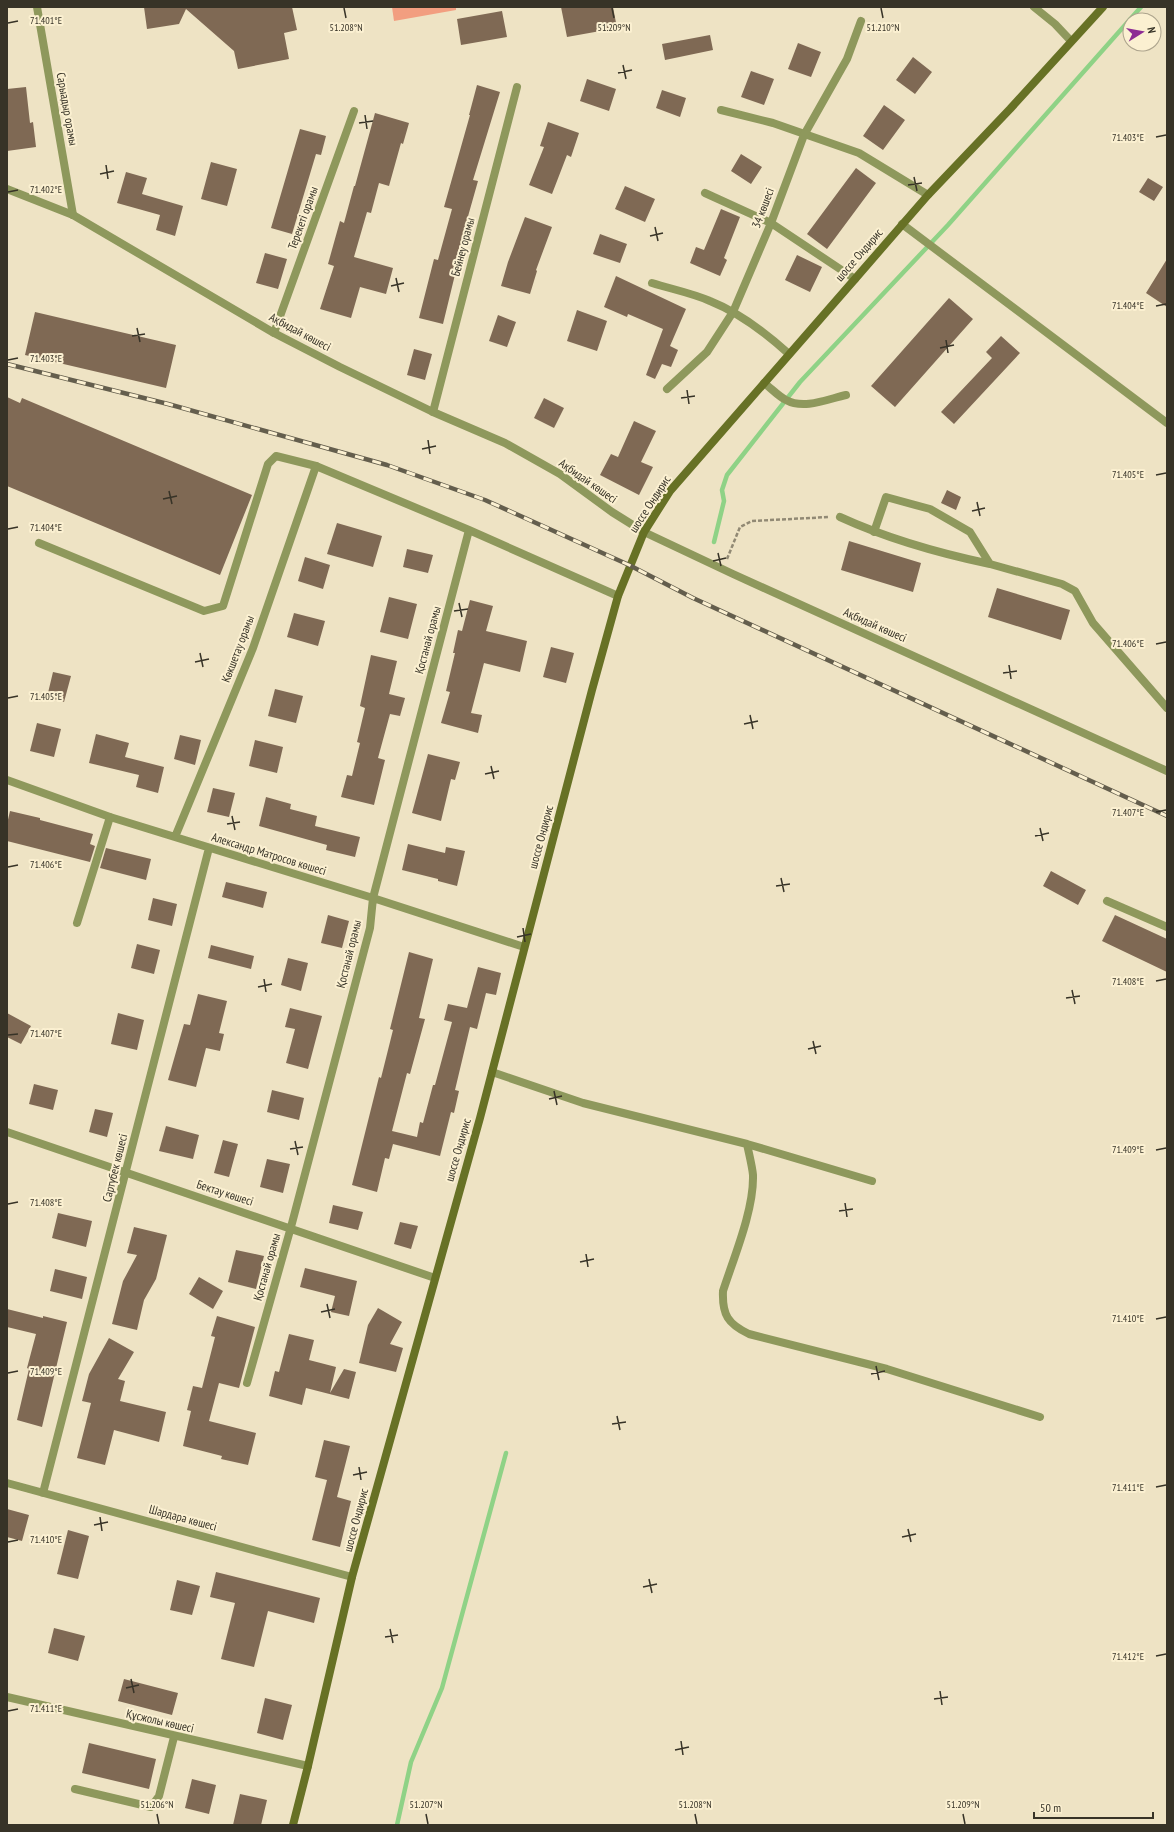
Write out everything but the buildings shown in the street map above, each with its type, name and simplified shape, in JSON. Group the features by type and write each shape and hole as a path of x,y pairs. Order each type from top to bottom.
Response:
{"main road":[{"name":"шоссе Ондирис","path":"293,1825 352,1577 492,1072 592,690 618,596 644,532 670,491 902,224 1103,7"}],"street":[{"name":"Сарыадыр орамы","path":"37,7 73,215"},
{"path":"1034,7 1055,24 1071,41"},
{"name":"34 көшесі","path":"667,389 707,352 733,312 771,223 804,135 847,59 861,21"},
{"name":"Бейнеу орамы","path":"433,412 517,87"},
{"path":"722,110 773,123 859,154 928,195"},
{"name":"Терекеті орамы","path":"274,333 354,111"},
{"name":"Ақбидай көшесі","path":"7,189 73,215 274,333 340,367 433,412 505,443 560,474 612,512 644,532 1167,771"},
{"path":"705,193 771,223 855,279"},
{"path":"902,224 1167,423"},
{"path":"652,283 710,301 733,312 765,332 790,354"},
{"path":"764,383 786,400 797,404 807,404 846,394"},
{"path":"38,543 204,611 223,606 268,464 276,456 316,466 469,530 618,596"},
{"name":"Көкшетау орамы","path":"175,837 253,648 316,466"},
{"path":"874,532 886,497 930,509 970,532 990,564"},
{"path":"840,517 874,532 944,554 990,564 1062,584 1075,591 1093,623 1167,708"},
{"name":"Қостанай орамы","path":"247,1383 291,1227 370,928 373,898 469,530"},
{"name":"Александр Матросов көшесі","path":"7,780 110,817 373,898 524,947"},
{"path":"78,923 110,817"},
{"name":"Сартүбек көшесі","path":"43,1493 209,848"},
{"path":"1107,901 1167,927"},
{"path":"492,1072 583,1103 747,1144 872,1181"},
{"name":"Бектау көшесі","path":"7,1132 126,1172 174,1190 291,1227 435,1278"},
{"path":"747,1144 753,1174 752,1192 748,1212 723,1291 722,1304 726,1317 735,1328 749,1334 887,1369 1040,1418"},
{"name":"Шардара көшесі","path":"7,1483 352,1577"},
{"name":"Құсжолы көшесі","path":"7,1697 174,1737 308,1766"},
{"path":"74,1789 151,1807 159,1796 174,1737"}],"path":[{"path":"723,569 740,527 752,521 840,517"}],"shaded area":[{"path":"392,7 456,7 456,10 394,21"}],"waterway":[{"path":"714,542 724,501 722,490 727,475 800,382 948,225 1141,7"},
{"path":"397,1825 411,1762 442,1688 506,1453"}],"railway":[{"path":"7,364 168,404 387,465 485,500 629,565 693,598 1167,816"}]}
